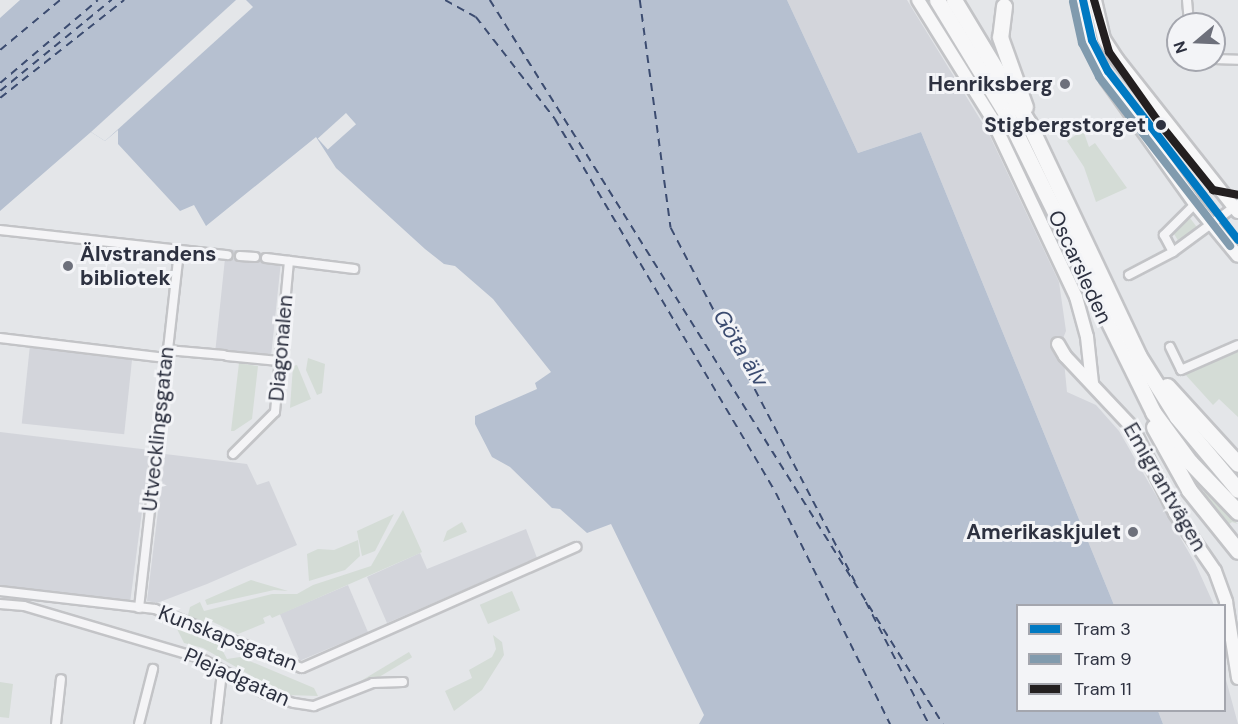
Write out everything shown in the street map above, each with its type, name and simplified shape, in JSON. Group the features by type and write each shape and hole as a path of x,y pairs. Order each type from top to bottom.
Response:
{"highway":[{"name":"Oscarsleden","path":"947,2 1029,124 1119,314 1168,405 1238,490"},
{"name":"Oscarsleden","path":"947,2 1007,115 1133,378 1190,462 1238,512"},
{"path":"1004,3 1000,37 1005,56 1021,88 1029,124"},
{"path":"1119,314 1136,332 1177,399 1238,464"},
{"path":"1133,378 1174,465 1238,551"}],"street":[{"path":"918,0 991,117 1076,297 1087,337 1092,383"},
{"path":"1083,0 1090,41 1106,79 1195,204 1238,256"},
{"path":"1095,0 1104,39 1117,59 1237,207 1173,252 1129,275"},
{"path":"1173,252 1164,235 1195,204"},
{"path":"0,230 228,255"},
{"name":"Utvecklingsgatan","path":"139,608 179,251"},
{"path":"240,256 255,257"},
{"path":"267,258 354,269"},
{"name":"Diagonalen","path":"233,454 275,412 289,261"},
{"path":"0,338 166,354 225,355 279,361"},
{"name":"Emigrantvägen","path":"1058,344 1065,356 1132,427 1175,513 1215,571 1234,627 1238,678"},
{"path":"1170,347 1181,370 1238,345"},
{"name":"Kunskapsgatan","path":"0,591 139,608 174,615 302,668 576,547"},
{"name":"Plejadgatan","path":"0,604 24,606 200,658 222,672 283,701 314,706 373,683 403,682"},
{"path":"140,724 153,669"},
{"path":"216,724 222,672"},
{"path":"56,724 61,679"}],"shaded area":[{"path":"787,0 907,0 988,132 1059,282 1066,331 1062,341 1067,392 1096,405 1119,431 1195,563 1214,604 1114,604 921,132 858,153"},
{"path":"1083,130 1089,147 1095,143 1127,188 1096,202 1084,167 1067,141"},
{"path":"1190,218 1199,230 1179,242 1174,234 1176,229"},
{"path":"226,249 282,255 271,357 215,351"},
{"path":"30,345 132,356 124,434 22,424"},
{"path":"1238,352 1238,417 1219,399 1213,405 1183,372"},
{"path":"308,358 325,364 322,393 317,395 306,370"},
{"path":"239,363 258,366 252,419 231,431"},
{"path":"297,365 311,399 290,408 293,366"},
{"path":"0,432 150,450 130,603 0,586"},
{"path":"165,454 247,464 257,485 269,481 297,545 157,603 147,601"},
{"path":"1205,491 1238,524 1232,522 1225,527 1201,495"},
{"path":"403,510 422,552 272,618 270,615 263,618 265,623 238,634 213,622 187,619 190,607 200,602 204,611 272,594 297,594 313,585 371,566"},
{"path":"394,514 375,551 362,556 357,531"},
{"path":"462,522 467,532 443,542 447,531"},
{"path":"526,529 537,558 387,623 367,577 420,553 427,569"},
{"path":"358,540 360,556 345,570 309,581 307,554 318,549 334,550"},
{"path":"251,580 288,591 274,590 207,605 205,600"},
{"path":"348,585 368,632 300,661 280,614"},
{"path":"512,591 520,610 488,624 480,605"},
{"path":"176,627 220,646 227,659 240,657 314,688 318,696 288,695 276,690 203,648 184,643"},
{"path":"493,635 502,642 504,655 482,690 454,711 445,691 472,678 469,670 492,657 496,649"},
{"path":"409,652 412,657 329,707 326,702"},
{"path":"1226,680 1238,724 1163,724 1158,712 1226,712"},
{"path":"0,682 13,684 9,718 0,717"}],"water":[{"name":"Göta älv","path":"20,0 787,0 858,153 921,132 1114,604 1016,604 1016,712 1158,712 1163,724 699,724 704,715 611,524 587,533 560,509 552,508 510,467 492,457 475,424 475,416 537,389 535,383 551,372 493,299 455,266 444,264 425,249 336,168 316,137 206,226 194,205 180,211 118,144 118,130 105,141 91,132 0,211 0,18"}],"pier":[{"path":"236,0 246,0 253,7 105,141 91,132"},
{"path":"346,113 356,124 328,150 318,138"}],"ferry route":[{"path":"0,50 60,0"},
{"path":"0,83 98,0"},
{"path":"0,91 111,0"},
{"path":"0,98 124,0"},
{"path":"445,0 476,17 555,119 776,493 890,724"},
{"path":"490,0 943,724"},
{"path":"640,0 671,228 855,582"},
{"path":"866,602 929,724"}],"tram line":[{"name":"3","path":"1083,0 1092,40 1108,71 1238,240"},
{"name":"11","path":"1094,0 1109,52 1160,124 1213,190 1238,195"},
{"name":"9","path":"1073,2 1082,43 1099,77 1230,246"}],"place":[{"name":"Henriksberg","path":"1065,84"},
{"name":"Stigbergstorget","path":"1161,125"},
{"name":"Älvstrandens bibliotek","path":"68,266"},
{"name":"Amerikaskjulet","path":"1133,532"}]}
